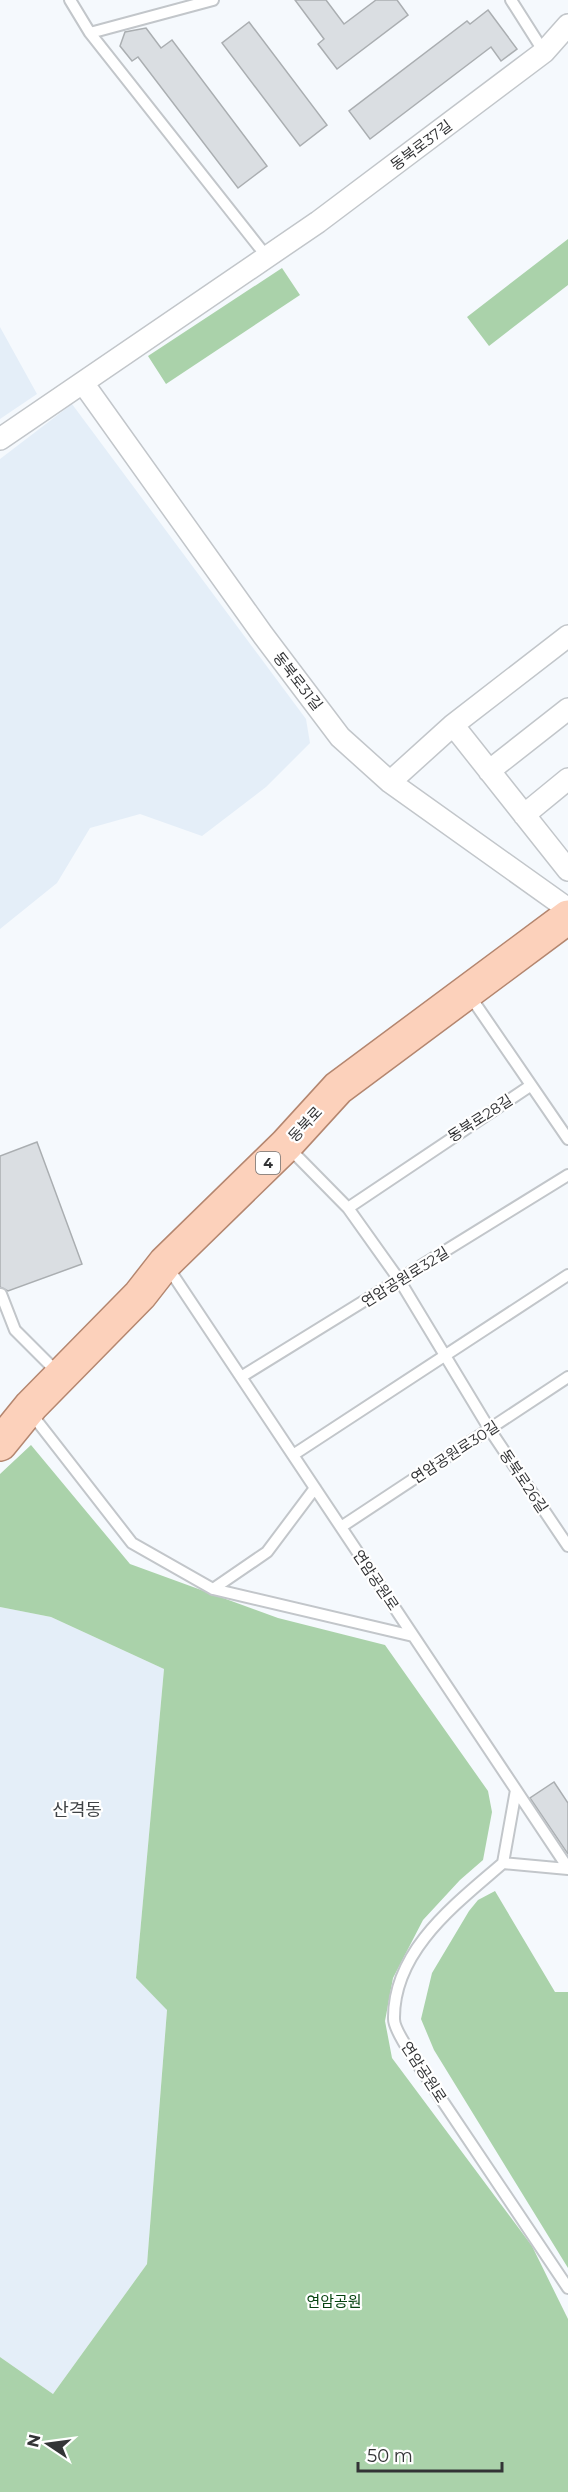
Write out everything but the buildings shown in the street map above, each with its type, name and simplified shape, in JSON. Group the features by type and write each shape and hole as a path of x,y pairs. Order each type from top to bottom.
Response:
{"main road":[{"name":"동북로","path":"0,1444 28,1410 140,1295 165,1263 286,1145 338,1088 568,917"}],"street":[{"name":"동북로37길","path":"0,439 318,222 544,52 568,25"},
{"name":"동북로31길","path":"83,383 263,635 340,736 390,782 568,909"},
{"path":"390,782 453,725 568,636"},
{"path":"489,771 568,709"},
{"path":"453,725 568,870"},
{"path":"524,815 568,779"}],"lane":[{"path":"70,0 90,33 267,257"},
{"path":"90,33 213,0"},
{"path":"511,0 544,52"},
{"path":"468,993 568,1139"},
{"name":"동북로28길","path":"348,1208 530,1086"},
{"name":"동북로26길","path":"286,1145 348,1208 400,1281 490,1430 568,1546"},
{"name":"연암공원로32길","path":"241,1377 400,1281 568,1175"},
{"name":"연암공원로","path":"165,1263 568,1869"},
{"path":"293,1455 568,1275"},
{"path":"2,1294 15,1330 61,1376"},
{"name":"연암공원로30길","path":"341,1527 568,1377"},
{"path":"28,1410 132,1543 213,1589 413,1636"},
{"path":"213,1589 267,1552 315,1488"},
{"path":"516,1790 503,1863 568,1869"},
{"name":"연암공원로","path":"503,1863 458,1903 416,1948 401,1981 393,2020 407,2048 568,2288"}],"shaded area":[{"path":"0,327 37,394 0,419"},
{"path":"72,404 306,719 310,743 266,787 202,836 140,814 90,828 57,883 0,929 0,459"},
{"path":"0,1607 51,1617 164,1669 136,1978 167,2009 147,2264 53,2394 0,2357"}],"green space":[{"path":"568,239 568,285 489,346 467,317"},
{"path":"282,268 300,295 166,384 148,356"},
{"name":"연암공원","path":"31,1445 130,1564 278,1618 385,1645 488,1791 492,1812 483,1860 460,1880 423,1920 393,1978 385,2021 392,2058 532,2246 568,2319 568,2492 0,2492 0,2357 53,2394 147,2264 167,2010 136,1978 164,1669 51,1617 0,1607 0,1474"},
{"path":"495,1891 555,1992 568,1992 568,2268 434,2050 421,2019 432,1973 469,1911 478,1900"}],"district":[{"name":"산격동","path":"77,1810"}]}
